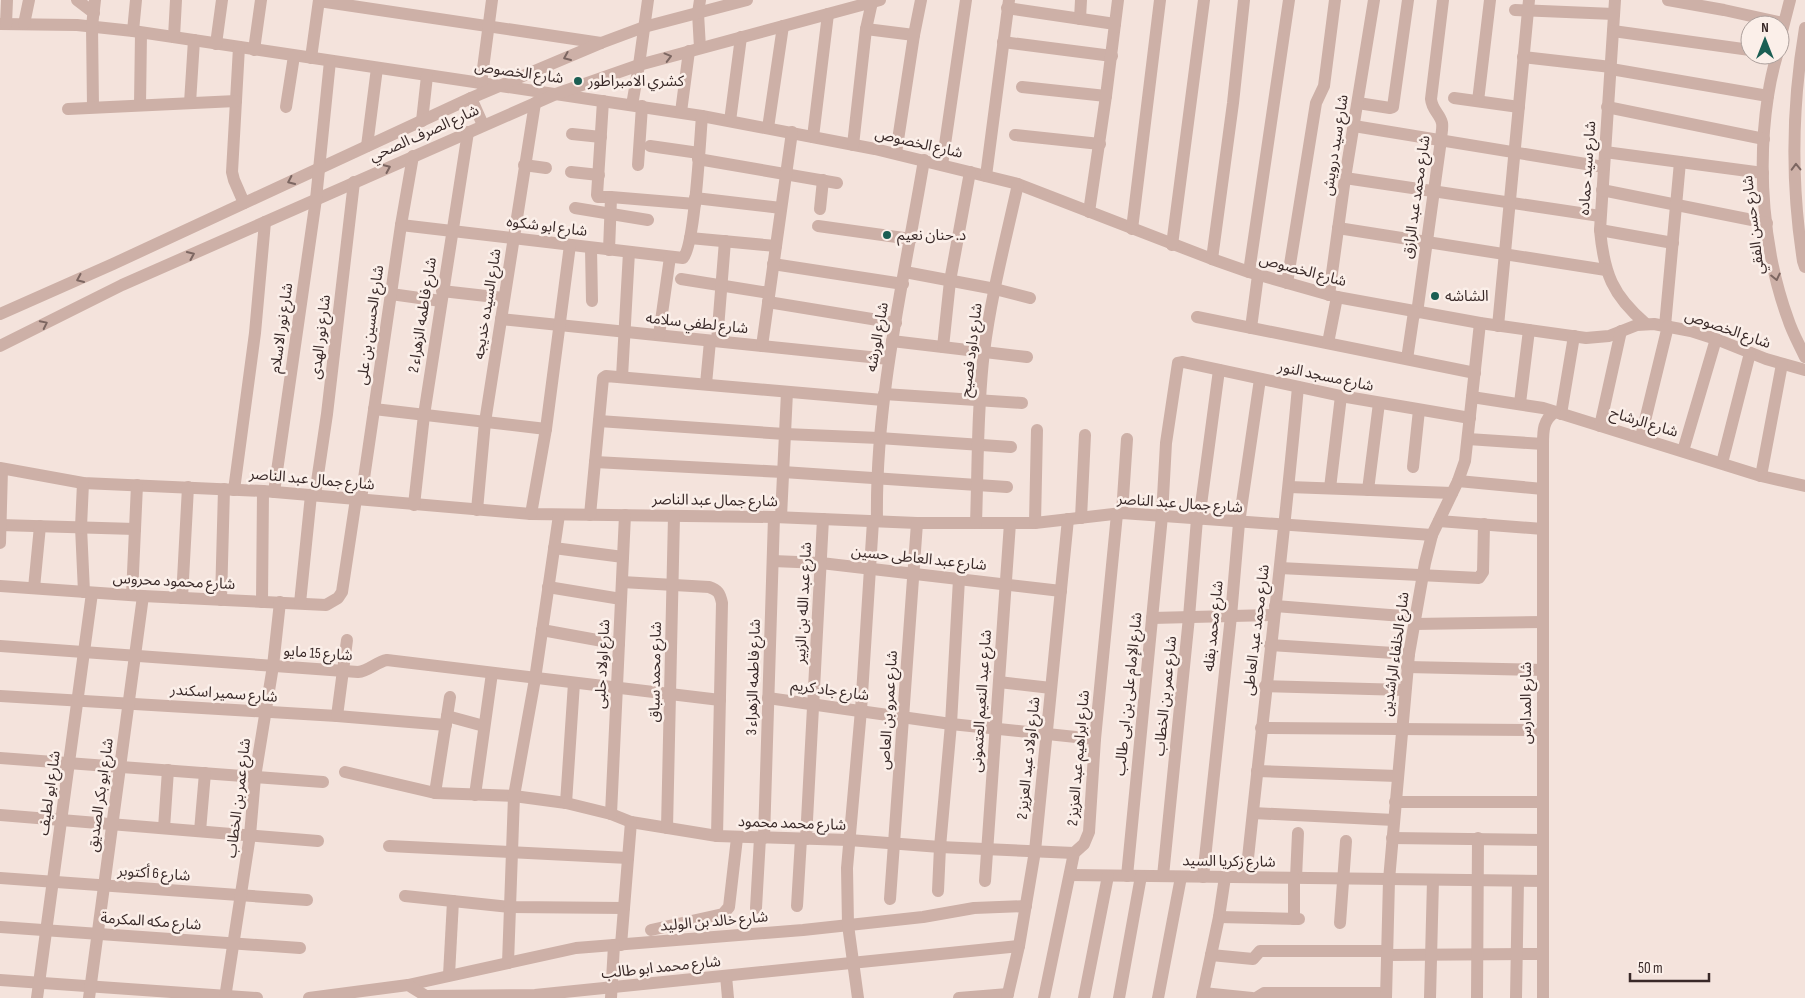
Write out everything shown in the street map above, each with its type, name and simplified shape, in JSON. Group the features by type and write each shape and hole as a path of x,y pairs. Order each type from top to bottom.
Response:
{"street":[{"path":"3,24 7,0"},
{"path":"24,24 29,0"},
{"path":"77,0 94,13 93,108"},
{"path":"136,0 140,105"},
{"path":"174,38 176,0"},
{"path":"216,44 222,0"},
{"path":"254,50 261,0"},
{"path":"481,84 492,0"},
{"path":"638,165 637,106 639,65 648,0"},
{"path":"681,112 695,50 700,0"},
{"name":"شارع الصرف الصحي","path":"0,314 113,264 471,98 601,43 644,27 747,0"},
{"path":"896,154 921,0"},
{"path":"942,165 966,0"},
{"path":"1080,0 1080,19"},
{"path":"1089,212 1100,144 1118,0"},
{"path":"1132,229 1160,0"},
{"path":"1172,245 1204,0"},
{"path":"1212,259 1233,103 1244,0"},
{"path":"1251,328 1254,274 1289,0"},
{"path":"1287,283 1316,103 1324,86 1335,0"},
{"name":"شارع سيد درويش","path":"1328,343 1338,228 1374,0"},
{"path":"1358,103 1393,107 1408,0"},
{"name":"شارع محمد عبد الرازق","path":"1407,359 1416,312 1442,124 1440,117 1434,110 1431,99 1443,0"},
{"path":"1478,101 1490,0"},
{"name":"شارع سيد حماده","path":"1616,0 1600,216 1602,256 1606,270 1622,300 1646,324"},
{"path":"1668,0 1747,15"},
{"path":"1785,15 1790,0"},
{"path":"311,58 319,1 601,43"},
{"path":"853,145 866,29 876,1"},
{"name":"شارع الصرف الصحي","path":"0,346 122,285 556,94 639,65 876,1"},
{"path":"986,176 1008,4 1080,19 1115,24"},
{"path":"1498,326 1519,107 1524,7 1614,14"},
{"name":"شارع الخصوص","path":"3,24 24,24 94,13 137,32 681,112 792,132 924,160 1018,184 1172,245 1254,274 1333,296 1498,326 1574,336 1598,338 1637,325 1667,326 1691,331 1782,364 1805,370"},
{"path":"813,137 828,14"},
{"path":"768,128 783,26"},
{"path":"1804,264 1801,224 1800,107 1805,28"},
{"path":"866,29 914,34"},
{"path":"1613,31 1740,49"},
{"path":"730,121 741,38"},
{"path":"190,103 194,40"},
{"path":"1003,42 1112,56"},
{"path":"239,47 233,177 244,203"},
{"path":"286,107 294,56"},
{"path":"1523,57 1611,68 1768,96"},
{"name":"شارع نور الاسلام","path":"262,602 268,492 316,199 330,61"},
{"name":"شارع حسن الفقي","path":"1775,65 1768,96 1764,139 1763,173 1767,223 1776,279 1788,319 1805,357"},
{"path":"367,146 376,68"},
{"path":"422,121 427,76"},
{"path":"1022,87 1106,96"},
{"path":"471,98 483,125"},
{"path":"1454,98 1519,107"},
{"path":"68,109 236,101"},
{"path":"603,101 597,196 781,208"},
{"name":"شارع السيده خديجه","path":"477,510 485,422 535,103"},
{"path":"1607,107 1764,139"},
{"path":"702,116 690,238 776,246"},
{"path":"1354,126 1604,167"},
{"name":"شارع فاطمه الزهراء 2","path":"414,505 424,414 441,296 468,132"},
{"path":"762,346 792,132"},
{"path":"572,134 601,137"},
{"path":"1015,135 1100,144"},
{"path":"650,146 786,174 837,182"},
{"path":"1605,152 1763,173"},
{"name":"شارع الحسين بن على","path":"342,592 374,409 413,156"},
{"name":"شارع الورشه","path":"849,840 861,710 879,438 889,359 924,160"},
{"path":"1641,437 1667,326 1680,162"},
{"path":"524,165 546,168"},
{"path":"571,172 599,175"},
{"path":"943,347 950,281 970,172"},
{"path":"1345,178 1600,216"},
{"path":"820,209 823,180"},
{"name":"شارع نور الهدى","path":"300,604 313,495 327,414 354,182"},
{"name":"شارع داود فصيح","path":"976,524 980,400 984,352 995,289 1018,184"},
{"path":"1602,190 1767,223"},
{"path":"609,250 611,197"},
{"path":"575,208 648,220"},
{"path":"221,600 229,490 255,333 265,222"},
{"name":"شارع ابو شكوه","path":"401,225 681,258 686,254 690,238"},
{"path":"818,226 911,239"},
{"path":"1338,228 1606,270"},
{"path":"1600,230 1673,243"},
{"path":"706,384 722,286 725,241"},
{"path":"531,514 546,429 570,245"},
{"path":"591,248 592,301"},
{"path":"622,377 629,252"},
{"path":"659,335 670,257"},
{"path":"113,264 122,285"},
{"path":"773,264 950,281 995,289 1030,298"},
{"path":"681,279 896,323"},
{"path":"391,294 504,298"},
{"path":"1197,317 1475,373"},
{"name":"شارع لطفي سلامه","path":"501,319 889,359"},
{"name":"شارع الخلفاء الراشدين","path":"1386,996 1389,880 1408,660 1432,536 1458,481 1465,461 1480,323"},
{"path":"1520,404 1528,330"},
{"path":"1600,426 1621,331"},
{"name":"شارع المدارس","path":"1543,998 1543,444 1544,425 1550,415 1558,413 1574,336"},
{"path":"1683,451 1716,339"},
{"path":"892,341 1027,357"},
{"path":"1722,463 1750,353"},
{"name":"شارع مسجد النور","path":"1177,366 1180,362 1341,396 1470,418"},
{"path":"1761,476 1782,364"},
{"name":"شارع الإمام على بن ابى طالب","path":"1127,876 1162,516 1166,443 1177,366"},
{"name":"شارع عمر بن الخطاب","path":"1163,876 1198,520 1219,370"},
{"path":"590,515 603,378 606,376 787,392 1022,403"},
{"name":"شارع محمد بقله","path":"1203,877 1239,523 1260,379"},
{"name":"شارع محمد عبد العاطى","path":"1246,878 1270,645 1285,526 1298,387"},
{"name":"شارع فاطمه الزهراء 3","path":"756,908 762,838 773,561 783,472 787,392"},
{"path":"1330,488 1341,396"},
{"name":"شارع الرشاح","path":"1472,398 1520,404 1558,413 1641,437 1761,476 1805,486"},
{"path":"1368,490 1379,403"},
{"path":"374,409 546,429"},
{"path":"1413,466 1419,410"},
{"path":"599,421 1011,447"},
{"path":"1035,523 1038,430"},
{"name":"شارع اولاد عبد العزيز 2","path":"1008,996 1019,946 1035,851 1061,591 1075,518 1085,435"},
{"name":"شارع ابراهيم عبد العزيز 2","path":"1044,998 1074,852 1084,844 1089,832 1095,739 1127,439"},
{"path":"1468,439 1543,444"},
{"path":"595,462 1007,487"},
{"path":"0,543 1,469"},
{"name":"شارع جمال عبد الناصر","path":"1,469 83,483 313,495 531,514 777,517 917,524 1035,523 1119,514 1432,536"},
{"path":"1458,481 1543,489"},
{"name":"شارع ابو لطيف","path":"37,998 84,652 88,592 81,527 83,483"},
{"name":"شارع ابو بكر الصديق","path":"90,992 135,656 137,596 135,529 138,485"},
{"path":"1289,487 1452,493"},
{"path":"182,598 188,488"},
{"path":"508,962 514,796 535,678 559,515"},
{"name":"شارع اولاد حلبى","path":"611,814 625,515"},
{"name":"شارع محمد سباق","path":"668,828 674,516"},
{"name":"شارع عبد الله بن الزبير","path":"797,906 814,703 824,519"},
{"path":"1438,520 1543,529"},
{"name":"شارع عمرو بن العاص","path":"890,899 917,524"},
{"name":"شارع عبد النعيم العتمونى","path":"985,881 1010,524"},
{"path":"1280,568 1477,578 1481,577 1483,572 1484,524"},
{"path":"0,525 135,529"},
{"path":"34,588 40,526"},
{"path":"554,548 623,557"},
{"name":"شارع عبد العاطى حسين","path":"773,561 821,563 1061,591"},
{"path":"938,891 951,724 959,579"},
{"path":"622,582 709,587 716,589 721,594 717,836"},
{"name":"شارع محمود محروس","path":"0,586 137,596 326,605 338,598 342,592"},
{"path":"548,587 621,598"},
{"name":"شارع عمر بن الخطاب","path":"225,997 250,835 255,777 273,666 280,602"},
{"path":"1152,618 1231,616 1275,610 1415,620 1543,622"},
{"path":"542,630 619,644"},
{"path":"337,716 348,640"},
{"path":"1270,645 1408,660 1543,670"},
{"name":"شارع 15 مايو","path":"0,646 363,672 377,663 387,660 720,700"},
{"path":"475,795 492,673"},
{"path":"999,682 1051,688"},
{"path":"566,803 574,683"},
{"path":"1266,686 1405,690"},
{"name":"شارع سمير اسكندر","path":"0,696 447,721 484,726"},
{"path":"435,794 450,697"},
{"name":"شارع جاد كريم","path":"768,698 814,703 951,724 1095,739"},
{"path":"1261,728 1543,730"},
{"path":"0,758 323,782"},
{"path":"164,828 168,770"},
{"path":"1257,771 1397,776"},
{"name":"شارع محمد محمود","path":"345,772 435,794 514,796 566,803 611,814 631,822 717,836 849,840 940,847 1074,852"},
{"path":"200,831 205,773"},
{"path":"1395,802 1543,802"},
{"path":"1253,813 1394,820"},
{"path":"0,815 318,841"},
{"path":"612,993 624,908 631,822"},
{"path":"1219,917 1296,919 1295,878 1298,833"},
{"name":"شارع خالد بن الوليد","path":"651,930 723,914 727,911 736,838"},
{"path":"1392,838 1543,840"},
{"path":"1476,998 1478,838"},
{"path":"849,840 846,868 848,925 858,998"},
{"path":"1340,923 1346,841"},
{"path":"389,846 628,858"},
{"name":"شارع زكريا السيد","path":"1070,875 1543,881"},
{"path":"1084,998 1108,876"},
{"path":"1119,998 1141,876"},
{"path":"1158,998 1181,877"},
{"path":"1224,877 1219,917 1202,996 1254,998 1264,994 1386,996"},
{"name":"شارع 6 أكتوبر","path":"0,878 307,900"},
{"path":"1430,998 1433,880"},
{"path":"1516,998 1518,881"},
{"path":"405,896 510,907 624,908"},
{"path":"449,975 453,901"},
{"name":"شارع خالد بن الوليد","path":"408,984 576,948 848,925 924,917 974,908 1026,906"},
{"name":"شارع مكه المكرمة","path":"0,927 300,948"},
{"name":"شارع محمد ابو طالب","path":"408,984 426,996 612,993 726,976 1019,946"},
{"path":"1211,955 1253,958 1260,951 1430,955 1543,954"},
{"path":"726,976 728,998"},
{"path":"0,980 39,983 90,992 257,998"},
{"path":"309,998 408,984"},
{"path":"959,998 1008,996"}],"place":[{"name":"كشري الامبراطور","path":"578,81"},
{"name":"د. حنان نعيم","path":"887,235"},
{"name":"الشاشه","path":"1435,296"}]}
